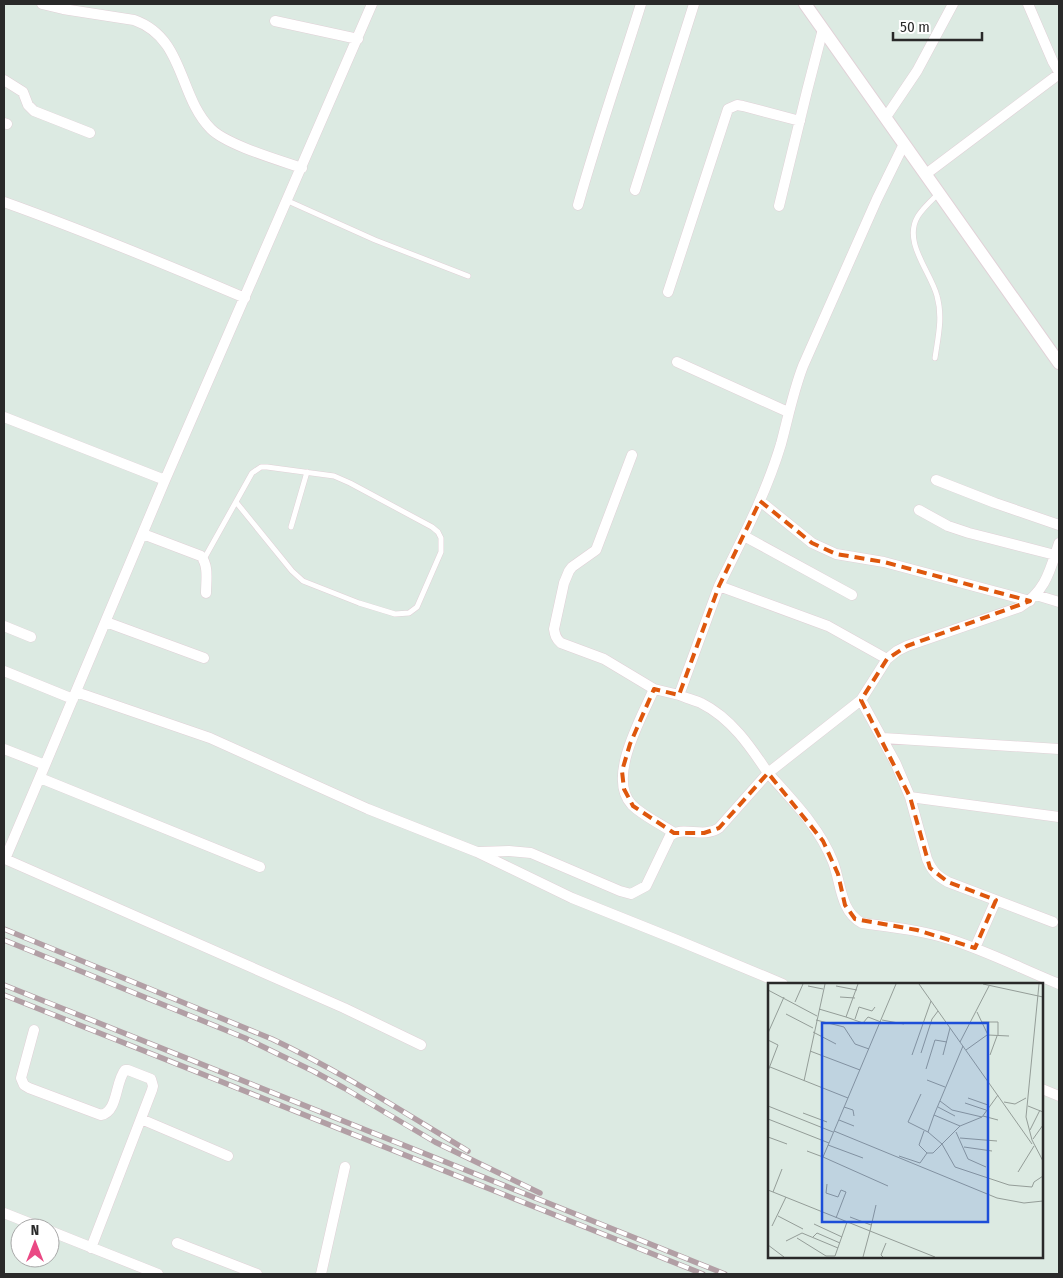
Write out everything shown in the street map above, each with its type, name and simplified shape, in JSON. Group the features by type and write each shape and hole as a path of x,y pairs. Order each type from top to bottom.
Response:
{"street":[{"path":"42,4 63,10 134,20 154,30 169,48 197,111 212,131 244,147 302,168"},
{"path":"372,4 288,201 165,480 4,859 344,1008 421,1044"},
{"path":"578,205 601,126 641,4"},
{"path":"635,190 694,4"},
{"path":"805,4 1059,363"},
{"path":"886,117 917,71 953,4"},
{"path":"926,174 1059,73 1028,4"},
{"path":"275,21 358,39"},
{"path":"779,206 823,29"},
{"path":"4,80 23,92 28,105 34,111 90,132"},
{"path":"668,292 728,109 737,105 743,106 800,121"},
{"path":"679,695 719,586 760,501 781,444 795,387 803,366 877,199 904,144"},
{"path":"4,202 131,250 245,298"},
{"path":"677,362 788,412"},
{"path":"4,417 165,480"},
{"path":"632,455 596,550 572,567 567,575 554,628 557,640 604,659 654,689 679,695 702,704 738,731 823,841 838,874 845,905 855,919 862,923 917,930 975,948 1059,984"},
{"path":"936,480 995,504 1059,524"},
{"path":"760,501 812,542 830,552 884,562 1033,598 1059,602"},
{"path":"919,510 948,526 968,533 1055,555"},
{"path":"143,534 196,554 204,559 206,593"},
{"path":"744,536 852,596"},
{"path":"654,689 630,744 622,771 622,780 627,798 633,806 674,833 715,831 768,772 861,700 887,659 897,651 1020,607 1033,598 1044,585 1059,543"},
{"path":"719,586 828,626 887,659"},
{"path":"106,622 204,658"},
{"path":"4,626 31,637"},
{"path":"4,671 74,696 210,738 368,810 478,852 572,898 781,983"},
{"path":"861,700 883,738 910,797 930,868 948,882 1053,922"},
{"path":"883,738 1059,749"},
{"path":"4,749 45,765"},
{"path":"40,778 260,867"},
{"path":"910,797 1059,817"},
{"path":"478,852 510,851 531,854 631,894 646,886 670,836 674,833"},
{"path":"975,948 996,900"},
{"path":"34,1030 22,1072 21,1078 24,1085 101,1115 106,1114 111,1109 121,1075 125,1070 151,1079 152,1082 152,1090 91,1248"},
{"path":"1043,1089 1059,1096"},
{"path":"141,1119 228,1156"},
{"path":"321,1274 346,1167"},
{"path":"4,1213 17,1218"},
{"path":"60,1235 158,1274"},
{"path":"177,1243 257,1274"}],"lane":[{"path":"935,358 941,318 940,305 934,285 916,246 914,233 918,216 939,193"},
{"path":"288,201 374,240 468,276"},
{"path":"204,559 252,473 267,466 334,476 350,482 432,527 438,532 442,544 441,552 417,607 403,614 395,614 359,603 303,581 292,571 236,502"},
{"path":"291,527 307,472"}],"highlighted area":[{"path":"760,501 812,543 836,554 884,562 1030,601 907,646 887,659 861,700 910,797 930,868 948,882 996,900 975,948 917,930 855,919 845,905 838,874 823,841 768,773 719,828 704,833 674,833 633,806 624,789 622,771 630,744 654,689 679,695 719,586"}],"railway":[{"path":"4,929 272,1039 347,1078 468,1151"},
{"path":"4,940 245,1038 313,1071 435,1142 540,1193"},
{"path":"4,985 725,1274"},
{"path":"4,995 703,1274"}]}
